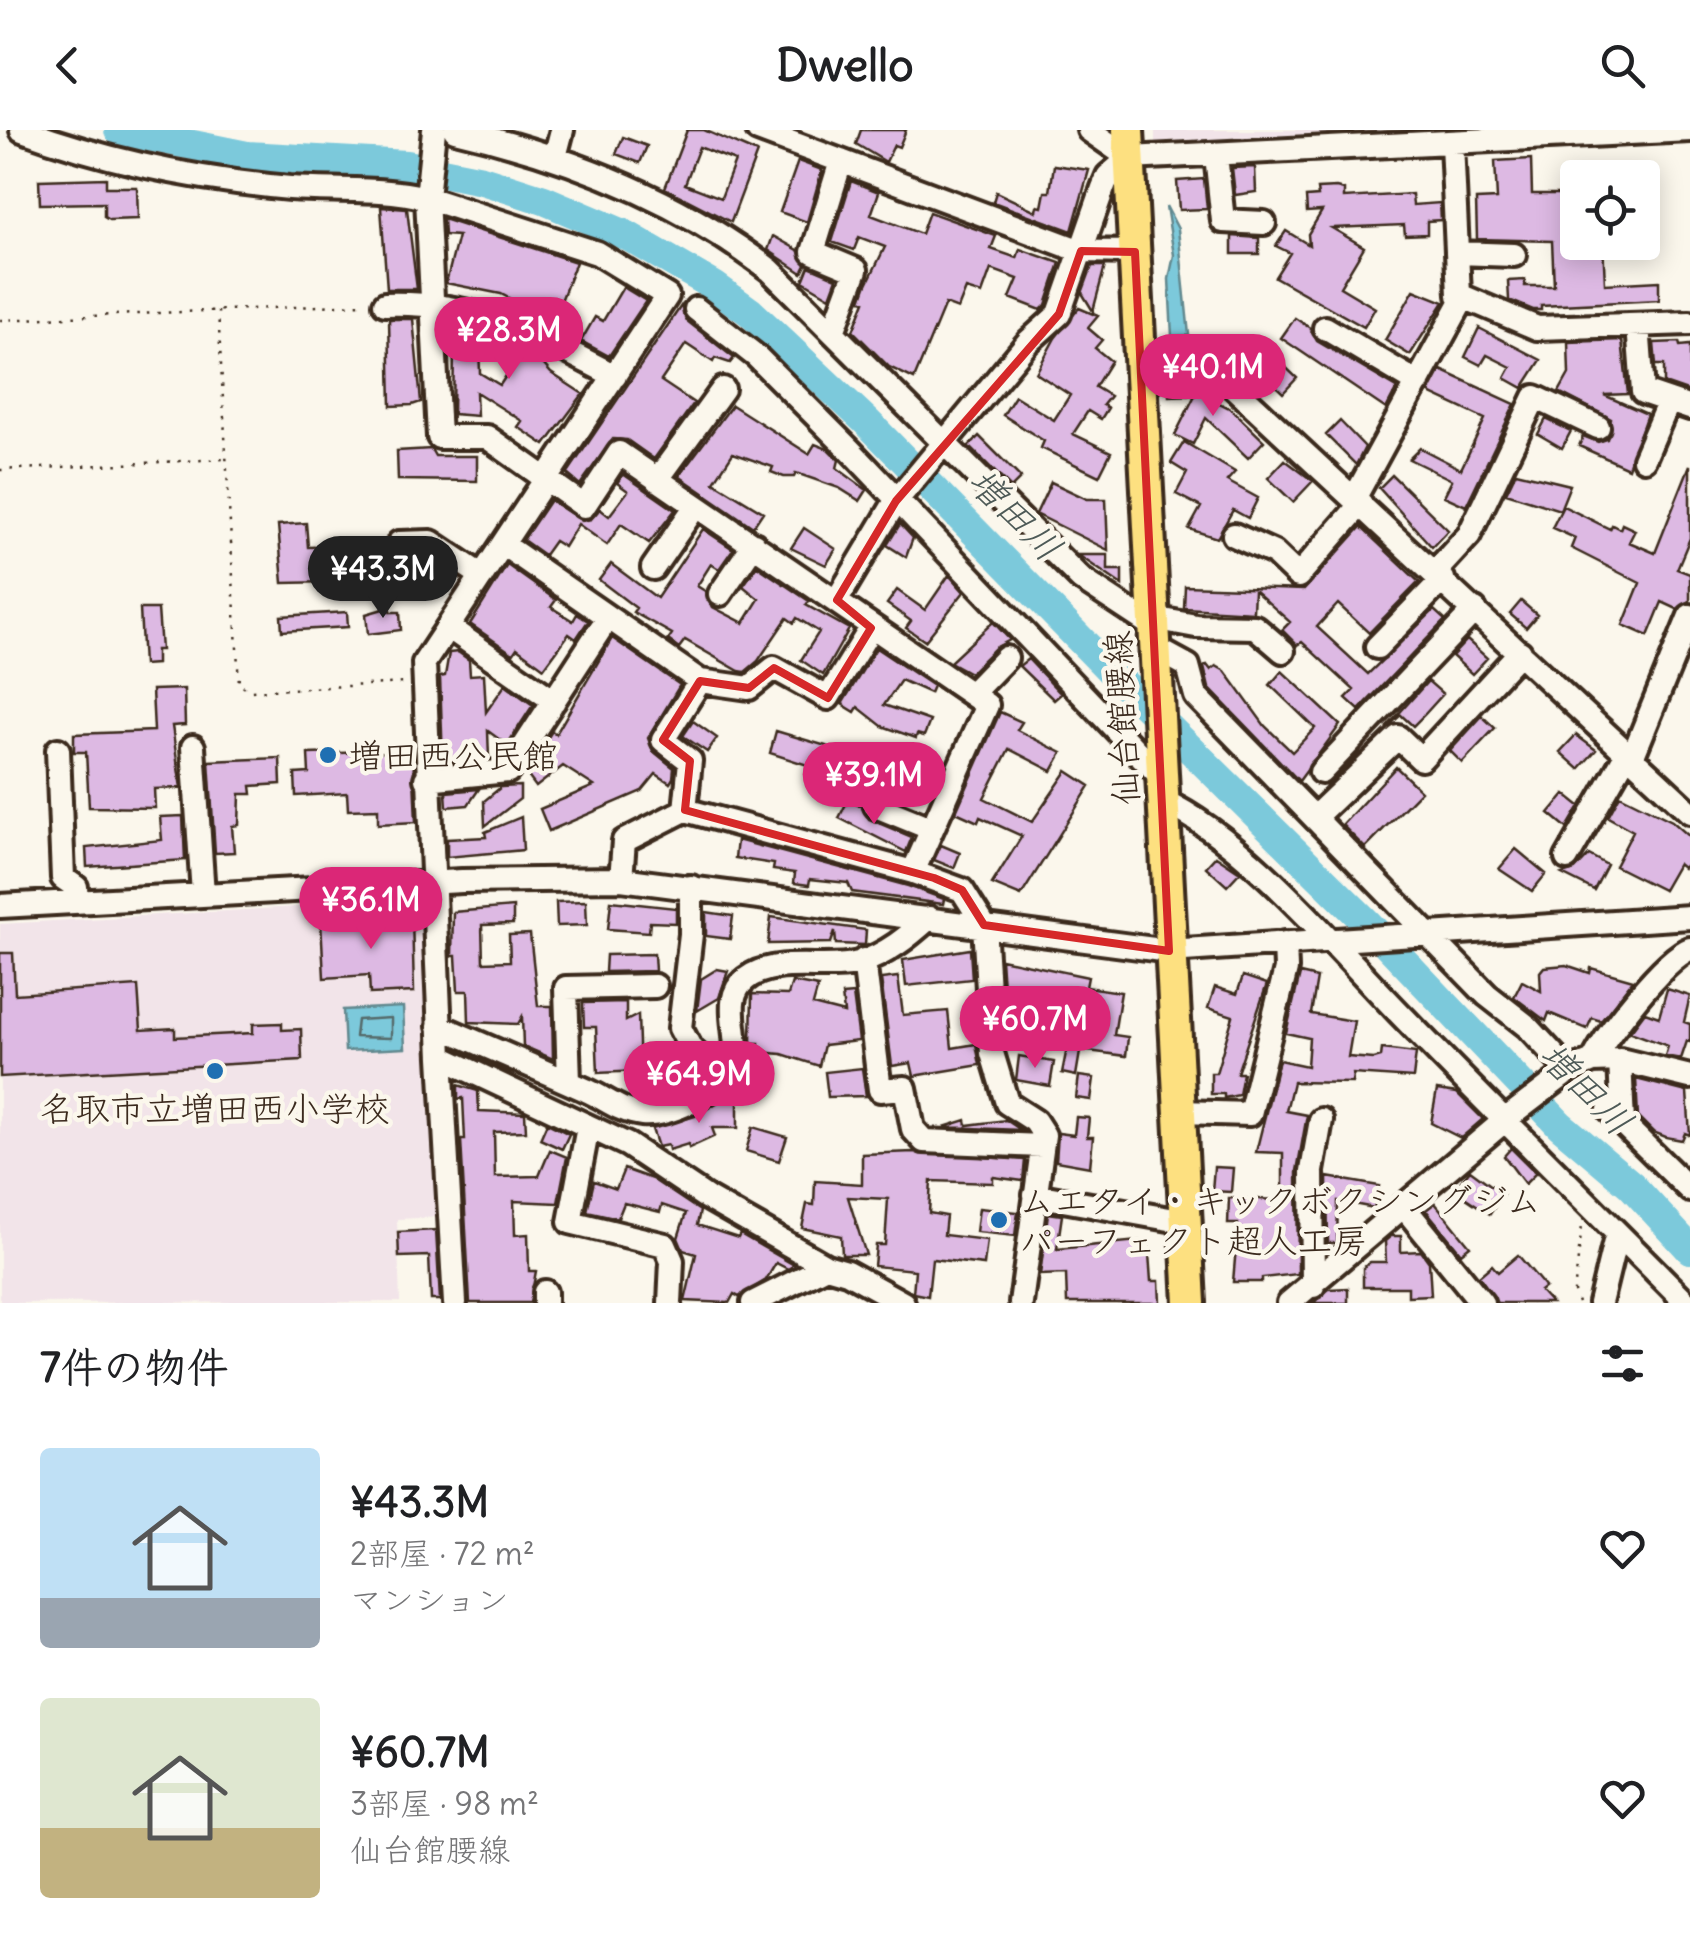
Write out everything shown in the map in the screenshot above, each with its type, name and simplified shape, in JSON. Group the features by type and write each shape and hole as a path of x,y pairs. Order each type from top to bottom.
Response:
{"main road":[{"name":"仙台館腰線","path":"1128,144 1190,1303"}],"street":[{"path":"22,130 120,161 206,176 290,188 427,193 597,254 667,296 424,664 426,779 454,1303"},
{"path":"434,130 427,193 439,437 487,436 584,506 619,454 987,705 913,872"},
{"path":"455,130 555,157 655,200 730,239 770,270 1081,580 1188,666 1196,696 1487,995 1528,1027 1568,1073"},
{"path":"555,157 562,130"},
{"path":"758,130 1081,251 1135,252"},
{"path":"1089,130 1128,144 1216,155 1464,138 1688,130 1690,141"},
{"path":"1464,138 1458,295 1538,328 1690,323"},
{"path":"837,600 896,501 1028,342 1058,314 1108,176 1128,144"},
{"path":"1216,155 1223,221 1264,223"},
{"path":"833,332 856,270 814,252 842,161"},
{"path":"1457,254 1514,256"},
{"path":"1234,535 1274,554 1298,576 1358,496 1464,297"},
{"path":"385,304 432,302 518,326 615,376"},
{"path":"696,308 756,356 1162,781 1185,811 1336,941 1687,1303"},
{"path":"1638,326 1643,392 1679,404 1644,459"},
{"path":"1325,328 1418,383"},
{"path":"1139,357 1200,356 1358,496 1690,812"},
{"path":"657,480 723,389"},
{"path":"1377,647 1469,536 1535,398 1598,428"},
{"path":"653,568 695,507"},
{"path":"399,543 432,542 482,576"},
{"path":"720,594 754,544"},
{"path":"504,545 700,681 749,688 774,668 828,698 871,628"},
{"path":"1321,772 1475,610"},
{"path":"1567,858 1630,756 1690,616"},
{"path":"426,779 508,772 607,618"},
{"path":"448,626 554,700"},
{"path":"1154,638 1196,626 1256,627 1283,651"},
{"path":"1321,811 1398,736 1421,759 1520,652"},
{"path":"972,693 1006,658"},
{"path":"685,810 690,761 662,740 700,681"},
{"path":"193,747 202,894"},
{"path":"58,750 64,878 76,888 77,901"},
{"path":"876,806 932,829"},
{"path":"620,880 624,841 685,810 913,872 962,890 984,925 992,1053 1008,1103 1035,1121 1044,1135 1021,1303"},
{"path":"50,903 50,890 64,878"},
{"path":"0,906 432,882 620,880 1169,951 1690,917"},
{"path":"691,887 692,934 680,1028 691,1049 723,1078"},
{"path":"439,1026 568,1082 616,1108 662,1114 723,1078 736,1056 734,994 747,978 772,970 864,960 909,936 929,918"},
{"path":"1180,1112 1250,1114 1286,969 1285,943"},
{"path":"1593,1061 1601,1045 1657,978 1690,949"},
{"path":"864,960 880,1090 905,1088 913,1129 924,1141 1042,1146"},
{"path":"568,1082 566,988 656,986"},
{"path":"441,1057 628,1145 708,1198 826,1266 847,1272 904,1303"},
{"path":"1620,1060 1616,1117 1690,1190"},
{"path":"1302,1297 1508,1118 1568,1073 1593,1061 1620,1060 1690,1077"},
{"path":"1302,1297 1312,1172 1321,1120"},
{"path":"588,1127 570,1222 665,1245 672,1262 670,1303"},
{"path":"1036,1195 1186,1222"},
{"path":"1404,1206 1482,1303"},
{"path":"1600,1303 1617,1232"},
{"path":"752,1303 826,1266"}],"path":[{"path":"0,320 385,304"},
{"path":"218,310 239,684 250,690 424,682"},
{"path":"0,470 226,459"},
{"path":"1578,1303 1574,1292 1586,1201"}],"highlighted area":[{"path":"1081,251 1135,252 1169,951 984,925 962,890 934,878 685,810 690,761 663,740 700,681 749,688 774,668 828,698 871,628 837,600 896,501 1059,314"}],"shaded area":[{"path":"1155,130 1506,130 1155,147"},
{"name":"名取市立増田西小学校","path":"420,900 439,1217 397,1219 400,1302 0,1303 0,924"}],"water":[{"path":"1166,206 1178,229 1189,335 1172,336 1169,279 1174,255"},
{"path":"403,1007 405,1048 345,1051 343,1010"}],"building":[{"path":"687,130 704,130 757,153 731,222 665,188","holes":["699,147 735,161 721,198 685,184"]},
{"path":"861,130 906,130 899,147 894,145 886,162 856,144"},
{"path":"623,137 647,146 640,163 616,154"},
{"path":"1531,159 1532,194 1560,194 1560,260 1604,260 1605,284 1659,281 1659,300 1541,306 1541,310 1533,310 1509,300 1508,281 1525,280 1525,286 1554,286 1552,241 1477,239 1476,200 1497,199 1495,161"},
{"path":"798,161 822,170 807,222 780,212"},
{"path":"1054,165 1089,170 1072,231 993,202 996,192 1036,211 1037,206 1042,207 1045,192 1050,192"},
{"path":"1255,167 1256,192 1235,195 1232,168"},
{"path":"106,178 106,187 137,187 138,219 109,220 104,217 104,203 40,204 39,180"},
{"path":"1204,179 1207,209 1179,210 1177,181"},
{"path":"851,181 879,192 871,215 921,234 929,212 996,236 991,249 1017,258 1020,249 1060,263 1046,305 1041,310 1010,298 1018,279 991,269 982,294 966,289 958,309 945,304 914,379 889,367 853,331 865,301 861,300 866,286 885,247 859,237 854,250 832,242"},
{"path":"1317,189 1344,190 1344,198 1412,194 1413,205 1440,203 1441,220 1427,221 1427,234 1405,235 1404,225 1332,228 1364,247 1340,287 1375,308 1364,327 1275,277 1290,253 1276,246 1286,231 1309,245 1308,234 1322,211 1307,212 1306,197 1318,196"},
{"path":"381,207 407,209 417,289 387,289"},
{"path":"443,219 576,262 551,327 513,310 516,302 501,294 446,283 458,236 444,235"},
{"path":"773,236 798,250 806,265 802,273 768,250"},
{"path":"1232,236 1259,238 1259,254 1232,254"},
{"path":"809,266 837,278 830,297 803,281"},
{"path":"1092,266 1105,266 1093,311 1082,293"},
{"path":"623,287 646,301 609,356 581,341 595,317 603,321"},
{"path":"1414,290 1444,302 1410,355 1385,340"},
{"path":"681,306 687,321 734,358 730,363 715,358 713,362 686,344 661,381 694,403 654,459 627,440 613,439 580,485 567,474"},
{"path":"1079,308 1098,316 1088,328 1102,340 1095,348 1111,361 1095,387 1110,396 1103,405 1108,408 1101,419 1088,411 1073,434 1111,452 1099,476 1041,448 1044,441 1003,415 1015,396 1054,420 1070,395 1036,373 1055,338"},
{"path":"1295,318 1310,328 1317,341 1397,388 1386,409 1281,338"},
{"path":"389,319 413,319 421,402 412,405 391,406"},
{"path":"448,327 474,329 548,358 544,365 551,373 583,394 545,445 518,427 522,421 476,392 477,416 453,414 454,348 450,349","holes":["479,346 515,362 500,385 480,373"]},
{"path":"1479,328 1541,360 1523,388 1505,378 1511,367 1487,355 1481,365 1465,357"},
{"path":"1622,340 1628,394 1604,395 1647,414 1628,468 1579,446 1583,436 1598,442 1607,439 1611,419 1559,392 1569,374 1568,342"},
{"path":"1679,342 1680,346 1690,345 1690,392 1664,383 1664,365 1656,365 1654,343"},
{"path":"1273,355 1297,378 1283,393 1259,370"},
{"path":"1441,370 1515,404 1466,506 1444,496 1452,480 1409,459 1420,448 1461,469 1485,419 1429,393"},
{"path":"1183,376 1184,385 1231,409 1264,441 1248,458 1206,418 1193,444 1175,435 1195,395 1169,396 1169,377"},
{"path":"732,405 809,454 815,444 828,449 839,460 837,468 867,490 860,501 839,488 796,473 794,477 784,477 771,472 773,467 733,453 714,482 763,512 753,527 679,476"},
{"path":"1546,419 1571,431 1562,448 1538,434"},
{"path":"1340,421 1365,447 1356,465 1326,435"},
{"path":"979,436 1021,478 1011,488 969,446"},
{"path":"1184,442 1235,472 1227,481 1258,498 1248,518 1233,510 1217,538 1189,529 1201,507 1176,494 1187,473 1171,463"},
{"path":"431,449 435,456 477,456 477,481 398,480 397,451"},
{"path":"1285,460 1313,481 1293,502 1268,478"},
{"path":"1690,465 1690,538 1677,569 1690,574 1690,601 1677,609 1662,602 1648,636 1623,625 1640,583 1571,548 1575,538 1552,528 1563,506 1610,529 1612,525 1620,529 1622,524 1635,530 1629,542 1655,553"},
{"path":"1516,472 1570,485 1560,510 1506,493"},
{"path":"623,474 675,510 649,543 621,524 607,545 578,524 564,547 554,541 544,555 523,540 550,500 582,521 591,519 600,509 609,516 628,491 617,483"},
{"path":"1392,475 1448,530 1432,547 1379,488"},
{"path":"1051,482 1087,499 1106,499 1108,550 1036,514"},
{"path":"306,523 308,547 384,545 392,560 347,564 348,577 332,582 283,583 278,525"},
{"path":"900,524 913,538 906,557 887,545"},
{"path":"1361,527 1419,582 1369,633 1338,604 1317,627 1368,674 1434,610 1445,620 1359,710 1346,698 1354,690 1302,642 1297,645 1282,630 1290,622 1254,590 1253,612 1184,608 1185,586 1304,590"},
{"path":"804,528 836,549 826,565 791,548"},
{"path":"703,529 733,549 719,569 711,564 697,586 705,591 711,606 744,623 759,599 743,586 757,566 809,601 806,605 849,629 823,675 801,660 819,632 797,618 794,623 787,618 758,661 745,672 739,671 685,640 679,648 668,640 672,634 633,612 636,608 599,580 611,564 657,598"},
{"path":"1078,555 1108,555 1108,570 1122,570 1122,585"},
{"path":"507,565 556,600 551,607 573,621 577,614 588,621 576,639 569,634 544,668 517,648 513,654 470,624"},
{"path":"949,575 964,592 925,641 906,628 911,621 887,604 897,590 925,610"},
{"path":"1521,601 1537,615 1526,628 1510,614"},
{"path":"390,607 390,612 400,612 401,630 368,634 366,614"},
{"path":"140,609 158,609 161,650 156,650 156,664 143,665"},
{"path":"347,612 348,627 282,631 281,616"},
{"path":"993,622 1010,640 995,648 970,673 950,662"},
{"path":"612,638 680,685 648,738 653,751 674,768 673,778 670,783 656,774 642,791 549,831 540,809 594,786 563,766 536,787 527,775 528,767 550,749 543,745 552,731 556,734"},
{"path":"1467,640 1487,658 1472,674 1452,656"},
{"path":"876,648 933,686 930,693 901,680 884,705 930,721 924,736 917,734 916,738 882,726 858,707 855,712 842,704"},
{"path":"458,652 469,660 470,675 484,674 486,712 505,685 533,705 507,745 488,731 489,758 443,762 440,677 445,676 449,653"},
{"path":"1028,659 1061,694 1054,700 1019,666"},
{"path":"1207,665 1211,670 1216,666 1225,671 1265,726 1292,752 1315,728 1270,685 1282,671 1340,725 1299,781 1209,688 1204,667"},
{"path":"1428,681 1443,694 1413,726 1401,715 1386,728"},
{"path":"184,689 185,725 172,726 181,788 154,789 155,808 89,807 86,752 74,752 74,734 154,731 152,690"},
{"path":"1000,712 1022,722 1017,730 1062,753 1052,771 1009,749 984,798 1032,822 1067,771 1090,786 1021,896 992,884 1022,836 980,817 978,822 956,812"},
{"path":"1482,716 1495,728 1462,763 1450,751"},
{"path":"693,721 717,738 707,752 683,736"},
{"path":"776,731 833,748 826,771 770,753"},
{"path":"1576,735 1596,750 1579,769 1560,752"},
{"path":"413,753 416,822 378,824 378,809 348,810 347,793 296,796 295,774 309,773 308,754"},
{"path":"867,753 910,775 904,793 858,770"},
{"path":"280,758 281,784 251,786 252,794 240,794 239,825 232,826 234,852 215,853 209,761"},
{"path":"1396,767 1421,791 1365,848 1342,825"},
{"path":"520,786 520,799 485,826 484,801 501,787"},
{"path":"479,789 468,805 447,807 446,792"},
{"path":"1565,794 1580,806 1567,828 1549,813"},
{"path":"1620,795 1672,821 1690,837 1690,860 1683,868 1678,864 1663,890 1615,866 1633,831 1608,817"},
{"path":"848,800 861,806 869,819 912,837 906,852 839,818"},
{"path":"183,816 185,860 87,867 86,848 162,840 160,817"},
{"path":"521,817 523,850 447,857 447,839 486,837 485,832"},
{"path":"737,840 908,886 944,899 943,904 852,892 848,883 810,879 809,885 794,883 795,873 773,870 774,864 735,858"},
{"path":"941,845 960,853 954,868 934,860"},
{"path":"1516,849 1546,874 1532,891 1499,869"},
{"path":"1589,855 1607,865 1594,890 1562,874 1575,870"},
{"path":"1216,856 1240,872 1227,886 1206,867"},
{"path":"586,901 587,925 557,926 556,902"},
{"path":"611,901 676,908 676,923 650,922 649,932 608,929"},
{"path":"513,907 513,924 482,925 483,962 510,961 509,935 530,934 538,1006 552,1006 553,1059 523,1046 522,1017 518,1024 469,1022 468,991 458,991 456,956 452,956 453,912"},
{"path":"706,912 733,916 730,939 706,936"},
{"path":"412,916 414,992 370,994 369,975 324,978 321,921"},
{"path":"771,917 866,930 865,945 836,944 835,931 831,943 768,944"},
{"path":"970,949 972,979 906,986 903,960"},
{"path":"0,953 13,953 15,994 138,986 141,1030 175,1028 175,1037 253,1033 253,1024 282,1023 282,1030 301,1029 302,1060 0,1077"},
{"path":"654,954 655,971 605,972 606,955"},
{"path":"1001,959 1088,977 1086,987 1121,992 1114,1035 1128,1037 1126,1056 1088,1051 1096,1007 1003,988"},
{"path":"1566,965 1633,980 1601,1021 1592,1018 1587,1029 1549,1013 1546,1021 1514,997 1522,981 1541,991 1540,972 1544,967"},
{"path":"717,969 728,971 719,998 697,1011 701,979"},
{"path":"1300,974 1317,978 1311,1014 1354,1021 1348,1057 1374,1059 1381,1057 1382,1049 1416,1053 1413,1078 1353,1074 1352,1083 1293,1082 1286,1111 1307,1115 1297,1171 1298,1274 1262,1278 1262,1282 1233,1282 1238,1224 1228,1224 1229,1198 1283,1200 1283,1153 1256,1152 1279,1060 1307,1066 1309,1038 1286,1033"},
{"path":"1243,976 1267,984 1237,1073 1243,1073 1239,1095 1224,1098 1224,1094 1211,1094 1211,1073 1216,1073 1233,1016 1208,1008 1215,987 1237,994"},
{"path":"898,977 903,1015 948,1011 952,1048 976,1044 980,1065 914,1076 911,1063 892,1066 881,979"},
{"path":"792,982 818,987 813,1005 844,1013 842,995 853,994 859,1041 824,1045 819,1066 782,1054 758,1052 759,1043 751,1043 752,994 788,995"},
{"path":"1667,989 1690,996 1684,1022 1690,1024 1690,1042 1687,1041 1681,1059 1665,1056 1668,1046 1630,1032 1645,1012 1659,1017"},
{"path":"626,1002 626,1021 638,1015 640,1071 598,1073 596,1027 584,1027 583,1003"},
{"path":"1068,1043 1081,1046 1076,1076 1062,1073"},
{"path":"676,1052 691,1069 668,1087 654,1071"},
{"path":"1019,1056 1054,1062 1050,1086 1016,1080"},
{"path":"862,1068 866,1096 828,1097 825,1072"},
{"path":"1079,1076 1094,1078 1091,1100 1076,1098"},
{"path":"1636,1079 1687,1092 1690,1135 1685,1133 1682,1140 1666,1137 1653,1132 1638,1117"},
{"path":"458,1085 478,1091 479,1111 525,1113 526,1131 494,1132 495,1177 539,1176 550,1150 567,1157 558,1203 514,1201 515,1235 528,1234 529,1271 536,1271 530,1303 470,1303 461,1140 465,1140 463,1098 458,1099"},
{"path":"1437,1090 1457,1093 1483,1119 1461,1138 1431,1123"},
{"path":"724,1098 738,1098 738,1128 712,1128 715,1136 689,1148 688,1144 669,1150 668,1145 658,1147 652,1129 695,1116"},
{"path":"1076,1117 1089,1118 1087,1137 1093,1137 1090,1167 1056,1161 1058,1133 1074,1135"},
{"path":"966,1120 967,1125 1006,1120 1021,1130 944,1127"},
{"path":"547,1123 569,1134 562,1149 540,1139"},
{"path":"753,1127 787,1137 779,1161 746,1151"},
{"path":"1511,1148 1536,1173 1525,1184 1504,1156"},
{"path":"914,1152 1025,1160 1023,1181 993,1177 993,1183 931,1181 929,1213 946,1216 944,1235 987,1240 984,1265 932,1259 928,1296 913,1293 915,1270 874,1266 876,1245 885,1245 888,1199 848,1197 866,1255 842,1255 841,1236 802,1228 807,1204 814,1205 815,1181 862,1184 862,1154"},
{"path":"1214,1167 1233,1168 1231,1192 1212,1191"},
{"path":"624,1169 652,1179 700,1211 697,1225 738,1238 740,1234 794,1265 788,1269 776,1263 766,1280 739,1297 734,1294 729,1303 685,1301 696,1254 683,1250 678,1238 686,1213 662,1205 660,1212 624,1203 618,1218 587,1211 594,1181 616,1189"},
{"path":"1470,1170 1503,1194 1490,1214 1454,1190"},
{"path":"1327,1177 1379,1186 1374,1208 1338,1201 1337,1243 1328,1243"},
{"path":"1435,1203 1470,1246 1461,1253 1426,1210"},
{"path":"979,1208 1018,1212 1015,1236 976,1232"},
{"path":"1048,1213 1062,1215 1057,1249 1148,1240 1151,1281 1159,1281 1160,1303 1067,1303 1066,1274 1040,1275"},
{"path":"436,1230 440,1300 431,1300 429,1256 399,1257 398,1232"},
{"path":"1401,1236 1401,1252 1421,1251 1429,1262 1431,1295 1408,1296 1408,1287 1363,1287 1363,1268 1370,1262 1386,1262 1385,1241"},
{"path":"1518,1255 1545,1287 1540,1291 1551,1303 1497,1303 1479,1276 1492,1265 1498,1272"},
{"path":"1348,1288 1348,1303 1313,1303 1329,1289"}],"waterway":[{"name":"増田川","path":"119,130 247,156 407,165 482,180 544,200 626,235 714,286 750,312 869,424 1116,676 1369,925 1560,1125 1631,1185 1690,1249"}],"place":[{"name":"増田西公民館","path":"328,755"},
{"name":"名取市立増田西小学校","path":"215,1071"},
{"name":"ムエタイ・キックボクシングジム パーフェクト超人工房","path":"999,1220"}]}
